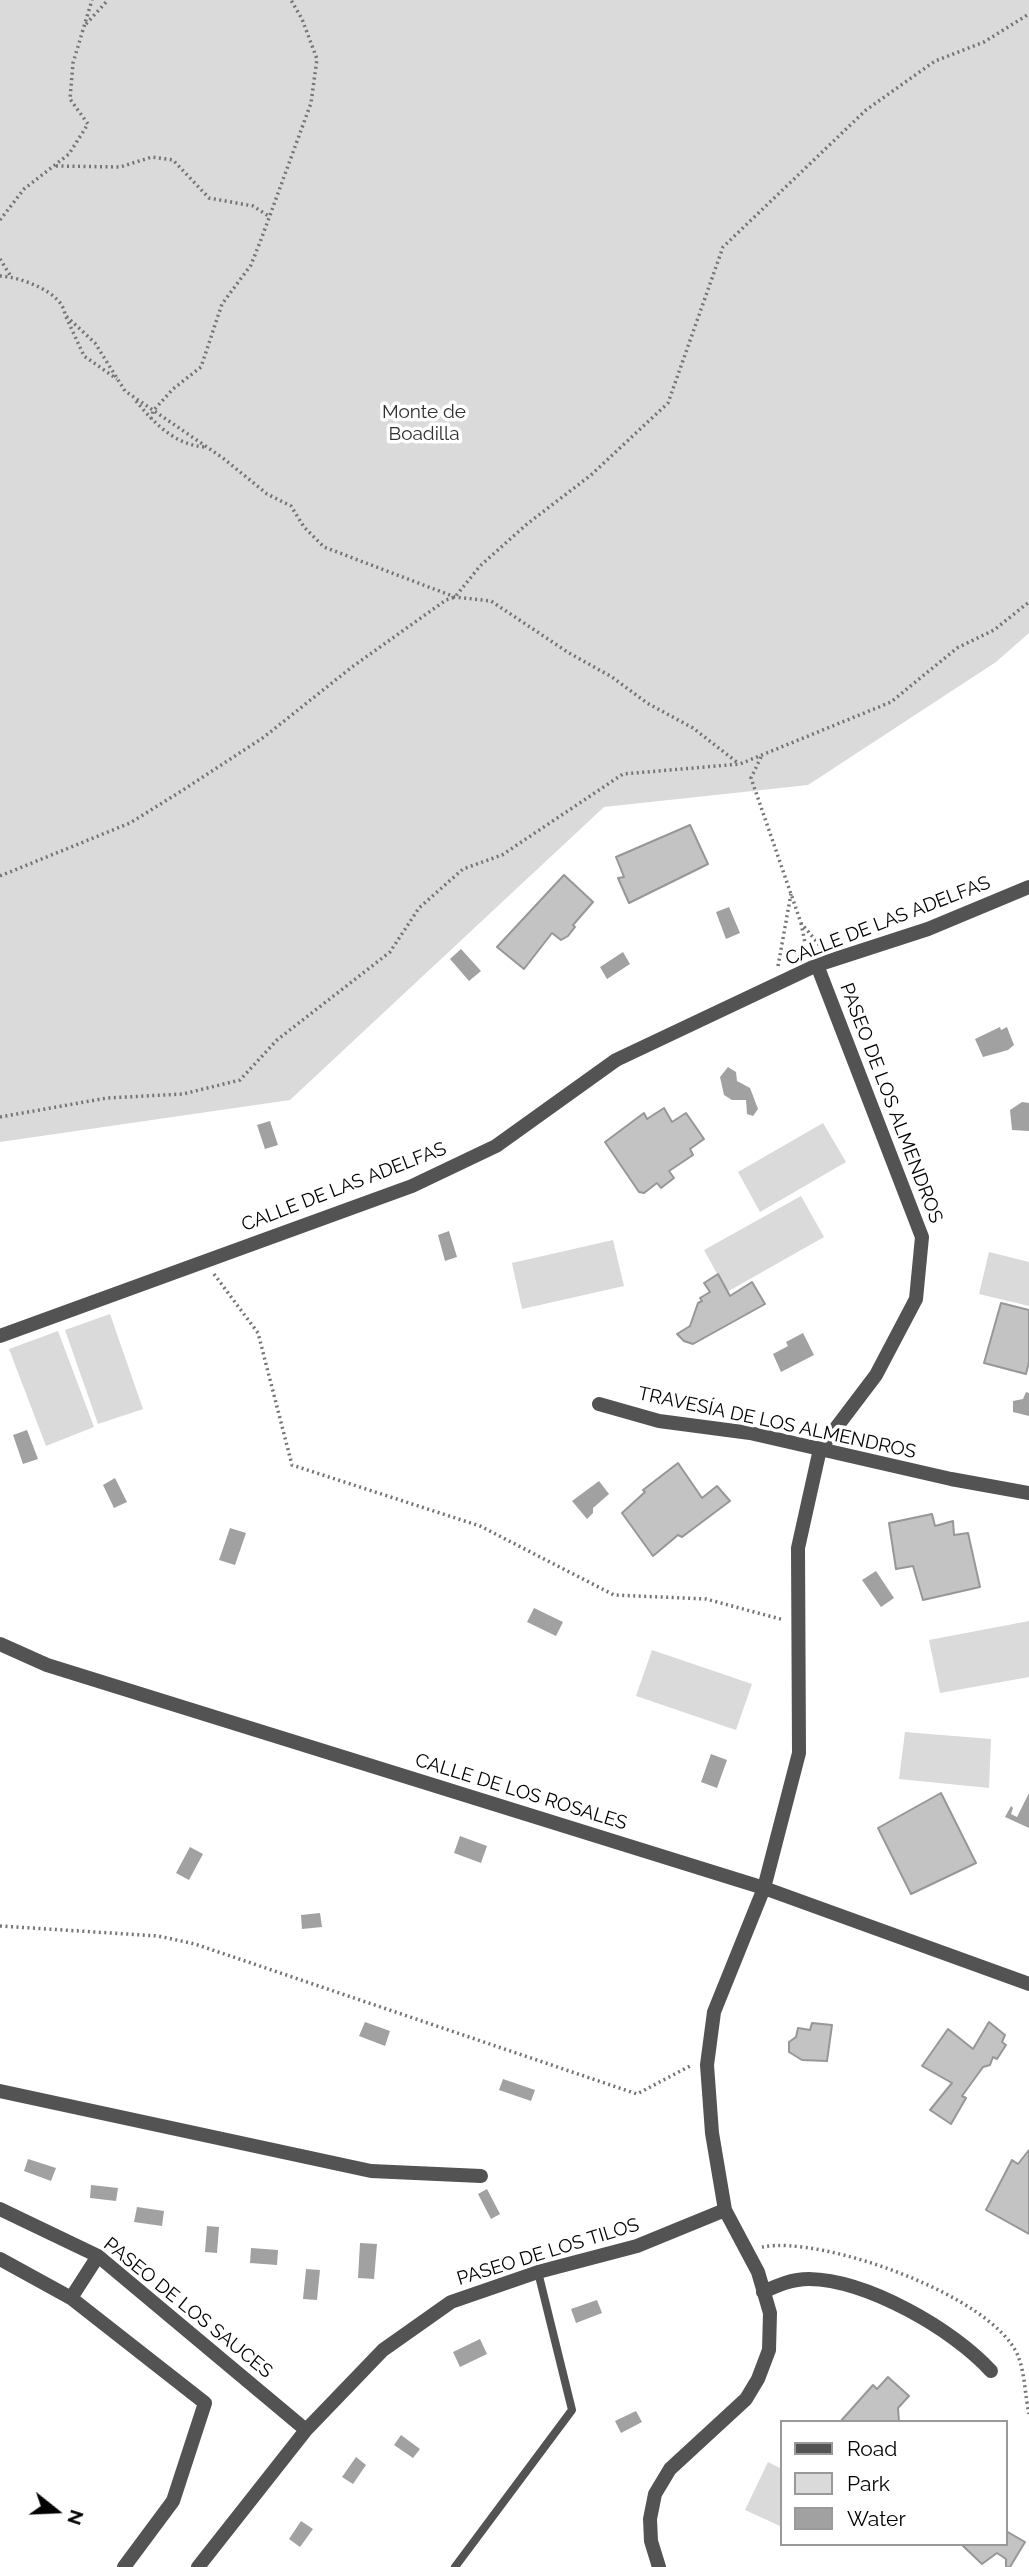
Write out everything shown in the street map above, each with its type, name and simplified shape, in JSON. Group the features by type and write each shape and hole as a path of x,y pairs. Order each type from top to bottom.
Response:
{"street":[{"name":"CALLE DE LAS ADELFAS","path":"0,1336 412,1186 496,1146 616,1060 819,964 928,929 1029,887"},
{"name":"PASEO DE LOS ALMENDROS","path":"659,2567 651,2541 650,2519 654,2494 670,2469 746,2399 758,2379 769,2350 770,2313 758,2272 725,2210 712,2133 708,2057 714,2012 764,1888 799,1753 799,1548 820,1449 876,1375 916,1299 922,1237 819,964"},
{"name":"TRAVESÍA DE LOS ALMENDROS","path":"599,1404 659,1421 750,1433 1029,1493"},
{"name":"CALLE DE LOS ROSALES","path":"0,1644 47,1665 764,1888 1029,1984"},
{"path":"0,2091 371,2171 481,2176"},
{"name":"PASEO DE LOS SAUCES","path":"0,2209 98,2256 306,2430"},
{"name":"PASEO DE LOS TILOS","path":"198,2567 306,2430 383,2350 450,2302 538,2272 637,2246 725,2210"},
{"path":"71,2298 98,2256"},
{"path":"0,2259 71,2298 205,2403 173,2501 124,2567"},
{"path":"763,2292 785,2282 805,2279 826,2280 852,2288 924,2318 958,2344 974,2352 991,2371"}],"lane":[{"path":"455,2567 572,2410 538,2272"}],"path":[{"path":"0,220 24,189 69,154 88,124 70,99 73,63 92,0"},
{"path":"86,25 108,0"},
{"path":"150,419 153,411 201,366 222,304 251,265 270,217 279,183 311,103 317,59 302,19 291,0"},
{"path":"0,876 130,823 237,756 352,667 446,600 455,597 480,566 527,524 591,475 668,403 723,247 866,110 935,61 984,42 1029,14"},
{"path":"54,166 84,169 120,167 152,157 173,160 209,198 253,206 270,217"},
{"path":"0,259 11,276"},
{"path":"0,276 11,276 55,297 64,306 65,315 84,356 120,381"},
{"path":"65,315 95,342 125,391 207,447 267,494 290,506 304,527 324,547 455,597 491,601 569,653 612,677 648,703 693,728 740,764"},
{"path":"133,398 150,419 186,446 207,447"},
{"path":"0,1116 107,1098 183,1094 240,1080 277,1040 390,952 419,908 463,869 502,855 623,774 740,764 891,702 957,648 994,630 1029,602"},
{"path":"762,756 751,778 801,923 819,964"},
{"path":"774,985 791,893"},
{"path":"801,923 809,928 819,964"},
{"path":"203,1260 258,1333 292,1465 480,1526 614,1595 706,1599 800,1624"},
{"path":"0,1926 158,1936 195,1944 637,2094 708,2057"}],"green space":[{"name":"Monte de Boadilla","path":"0,0 1029,0 1029,633 996,662 808,785 604,807 290,1100 0,1142"},
{"path":"823,1123 846,1162 760,1212 738,1172"},
{"path":"801,1196 824,1237 727,1292 704,1250"},
{"path":"613,1240 624,1286 522,1309 512,1263"},
{"path":"989,1252 1029,1262 1029,1306 979,1294"},
{"path":"110,1314 143,1409 98,1424 65,1330"},
{"path":"58,1331 94,1427 46,1446 9,1349"},
{"path":"1029,1621 1029,1677 940,1693 929,1640"},
{"path":"652,1650 752,1684 736,1730 636,1696"},
{"path":"905,1732 991,1739 989,1788 899,1779"},
{"path":"768,2462 780,2468 780,2526 745,2510"}],"water":[{"path":"729,907 740,933 726,939 716,912"},
{"path":"461,949 481,971 469,981 450,959"},
{"path":"623,952 630,964 607,979 600,967"},
{"path":"1000,1027 1001,1030 1007,1027 1014,1045 1008,1050 983,1057 975,1039"},
{"path":"728,1067 736,1072 737,1081 750,1088 758,1109 753,1116 747,1114 746,1100 732,1100 724,1095 720,1077"},
{"path":"1022,1102 1029,1103 1029,1131 1012,1130 1010,1110"},
{"path":"270,1121 278,1145 265,1149 257,1125"},
{"path":"449,1231 457,1257 445,1261 438,1235"},
{"path":"803,1333 814,1355 781,1372 773,1354 788,1346 786,1342"},
{"path":"1026,1392 1029,1393 1029,1416 1013,1412 1013,1401 1023,1399"},
{"path":"27,1430 38,1459 23,1464 13,1435"},
{"path":"115,1478 127,1502 114,1508 103,1485"},
{"path":"599,1481 609,1494 593,1508 593,1513 587,1519 572,1501"},
{"path":"230,1528 246,1533 235,1565 219,1560"},
{"path":"876,1571 894,1598 881,1607 862,1580"},
{"path":"534,1608 563,1622 556,1636 527,1622"},
{"path":"711,1754 727,1760 717,1788 701,1782"},
{"path":"1029,1793 1029,1828 1005,1817 1011,1806 1011,1814 1017,1817"},
{"path":"460,1836 487,1846 481,1863 454,1853"},
{"path":"190,1847 203,1854 189,1880 176,1873"},
{"path":"320,1913 322,1927 302,1929 301,1915"},
{"path":"365,2022 390,2031 385,2046 359,2036"},
{"path":"503,2079 535,2090 531,2101 499,2090"},
{"path":"28,2159 56,2168 51,2181 24,2171"},
{"path":"91,2185 118,2188 116,2201 90,2198"},
{"path":"487,2189 500,2214 491,2219 478,2194"},
{"path":"137,2207 164,2211 162,2226 134,2222"},
{"path":"207,2226 219,2227 217,2253 205,2252"},
{"path":"360,2243 377,2244 374,2279 358,2278"},
{"path":"251,2248 278,2250 277,2265 250,2263"},
{"path":"306,2269 320,2270 317,2300 303,2299"},
{"path":"597,2300 602,2313 576,2323 571,2309"},
{"path":"480,2339 487,2354 460,2367 453,2352"},
{"path":"636,2411 642,2422 621,2433 615,2421"},
{"path":"401,2435 420,2449 413,2458 394,2445"},
{"path":"356,2457 366,2465 353,2484 342,2477"},
{"path":"301,2521 313,2529 300,2547 289,2539"}],"building":[{"path":"690,825 708,864 629,903 618,878 624,877 616,857"},
{"path":"564,875 593,902 573,925 575,927 568,936 561,940 552,933 524,969 497,947"},
{"path":"664,1108 672,1122 686,1113 704,1139 690,1149 693,1155 669,1171 674,1178 661,1188 657,1183 644,1193 639,1192 605,1142 644,1113 647,1119"},
{"path":"718,1274 730,1296 752,1282 765,1304 693,1344 684,1341 677,1334 690,1326 698,1303 702,1301 700,1298 710,1292 704,1283"},
{"path":"1001,1303 1029,1310 1029,1362 1026,1374 984,1363"},
{"path":"678,1463 702,1498 717,1486 730,1501 682,1537 678,1535 653,1556 622,1513 645,1492 643,1490"},
{"path":"932,1514 935,1526 953,1521 954,1535 968,1533 980,1587 923,1600 913,1566 896,1569 889,1523"},
{"path":"941,1793 976,1863 911,1894 878,1828"},
{"path":"989,2022 1005,2035 1002,2042 1006,2045 997,2059 993,2057 990,2065 983,2067 962,2096 966,2098 951,2124 930,2110 952,2083 922,2066 948,2029 973,2049"},
{"path":"812,2023 832,2025 827,2061 802,2060 789,2052 789,2042 796,2037 798,2028 810,2030"},
{"path":"1029,2150 1029,2234 986,2210 1012,2160 1018,2164"},
{"path":"888,2377 909,2396 898,2408 899,2420 842,2420 873,2385 877,2389"},
{"path":"1008,2532 1025,2542 1010,2567 1006,2567 1006,2559 997,2553 982,2564 963,2546 1008,2546"}]}
